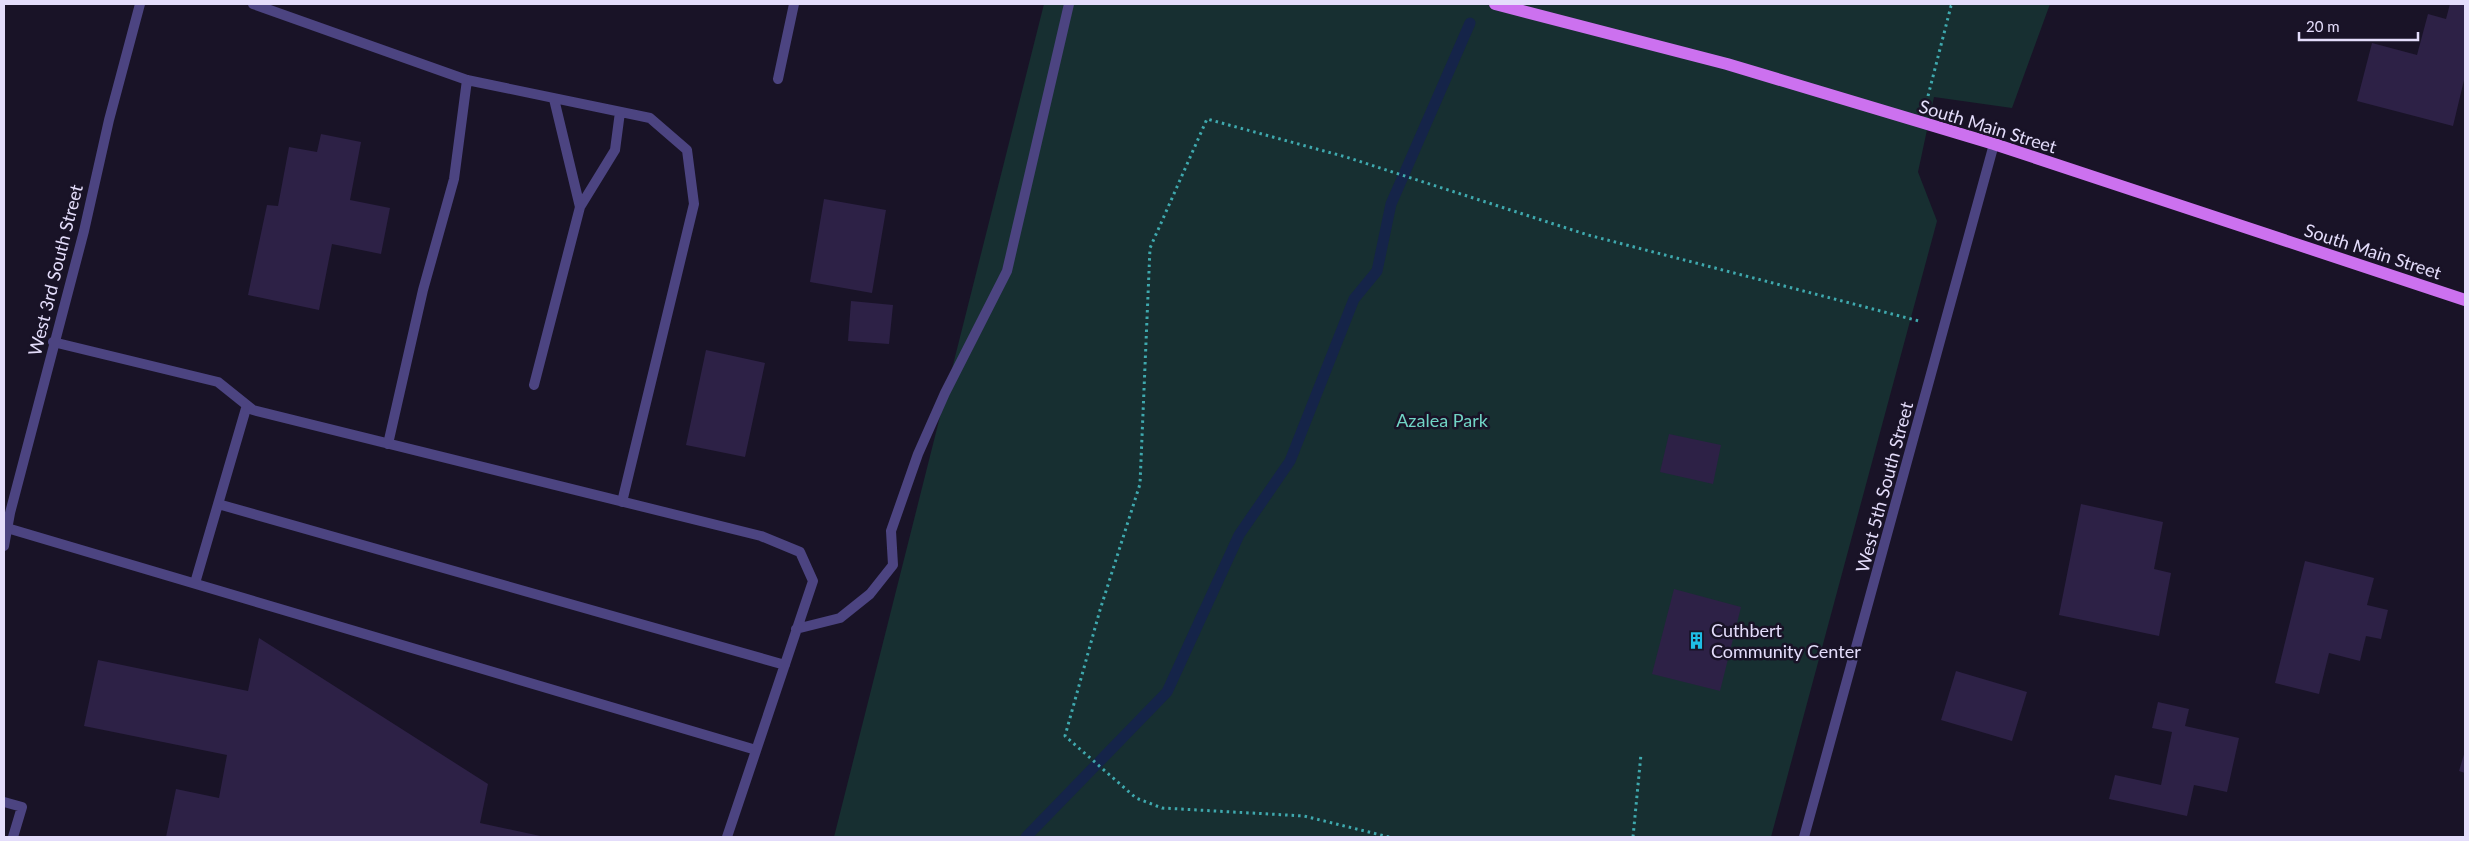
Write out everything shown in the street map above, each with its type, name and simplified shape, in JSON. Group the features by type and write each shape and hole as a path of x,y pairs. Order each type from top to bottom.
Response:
{"main road":[{"name":"South Main Street","path":"1495,4 1727,64 1994,144 2465,300"}],"street":[{"name":"West 3rd South Street","path":"4,546 53,342 84,231 108,120 140,4"},
{"path":"253,4 466,80 650,118 687,150 694,204 622,502"},
{"path":"778,79 794,4"},
{"path":"796,629 840,618 870,594 893,565 891,531 918,454 945,393 1007,270 1068,4"},
{"path":"388,444 423,290 454,179 466,80"},
{"path":"554,99 580,207"},
{"path":"534,385 580,207 615,150 620,112"},
{"name":"West 5th South Street","path":"1804,837 1994,144"},
{"path":"53,342 218,382 253,410 761,536 800,552 813,581 727,837"},
{"path":"195,583 248,405"},
{"path":"218,504 785,665"},
{"path":"7,528 756,750"},
{"path":"4,802 22,807 13,837"}],"path":[{"path":"1921,123 1951,6 1954,4"},
{"path":"1388,837 1304,816 1162,808 1136,798 1064,736 1100,610 1140,484 1150,248 1207,118 1346,157 1588,235 1944,327"},
{"path":"1633,837 1641,754"}],"green space":[{"name":"Azalea Park","path":"1044,4 2050,4 2012,108 1934,97 1918,172 1937,221 1771,837 834,837"}],"building":[{"path":"2450,4 2465,4 2465,76 2453,126 2357,101 2372,43 2417,55 2428,14 2446,19"},
{"path":"321,134 361,142 350,200 390,208 381,254 332,244 319,310 248,295 267,205 278,206 289,147 317,152"},
{"path":"824,199 886,210 872,293 810,282"},
{"path":"851,301 893,305 889,344 848,341"},
{"path":"706,350 765,363 745,457 686,445"},
{"path":"1669,434 1721,445 1713,484 1660,472"},
{"path":"2081,504 2163,522 2154,569 2171,573 2159,636 2059,615"},
{"path":"2305,561 2374,578 2367,605 2388,610 2381,639 2366,636 2360,661 2329,653 2319,694 2275,683"},
{"name":"Cuthbert Community Center","path":"1674,589 1741,607 1720,691 1652,674"},
{"path":"259,638 488,784 480,823 545,837 166,837 176,789 219,798 227,755 84,726 98,660 248,691"},
{"path":"1956,671 2027,692 2012,741 1941,720"},
{"path":"2158,702 2189,709 2185,726 2239,738 2227,792 2194,785 2187,816 2109,799 2115,775 2161,785 2172,732 2152,728"},
{"path":"2465,751 2465,773 2459,771"}],"waterway":[{"path":"1026,837 1167,692 1239,535 1290,461 1354,299 1377,271 1391,204 1470,23"}],"place":[{"name":"Cuthbert Community Center","path":"1697,640"}]}
